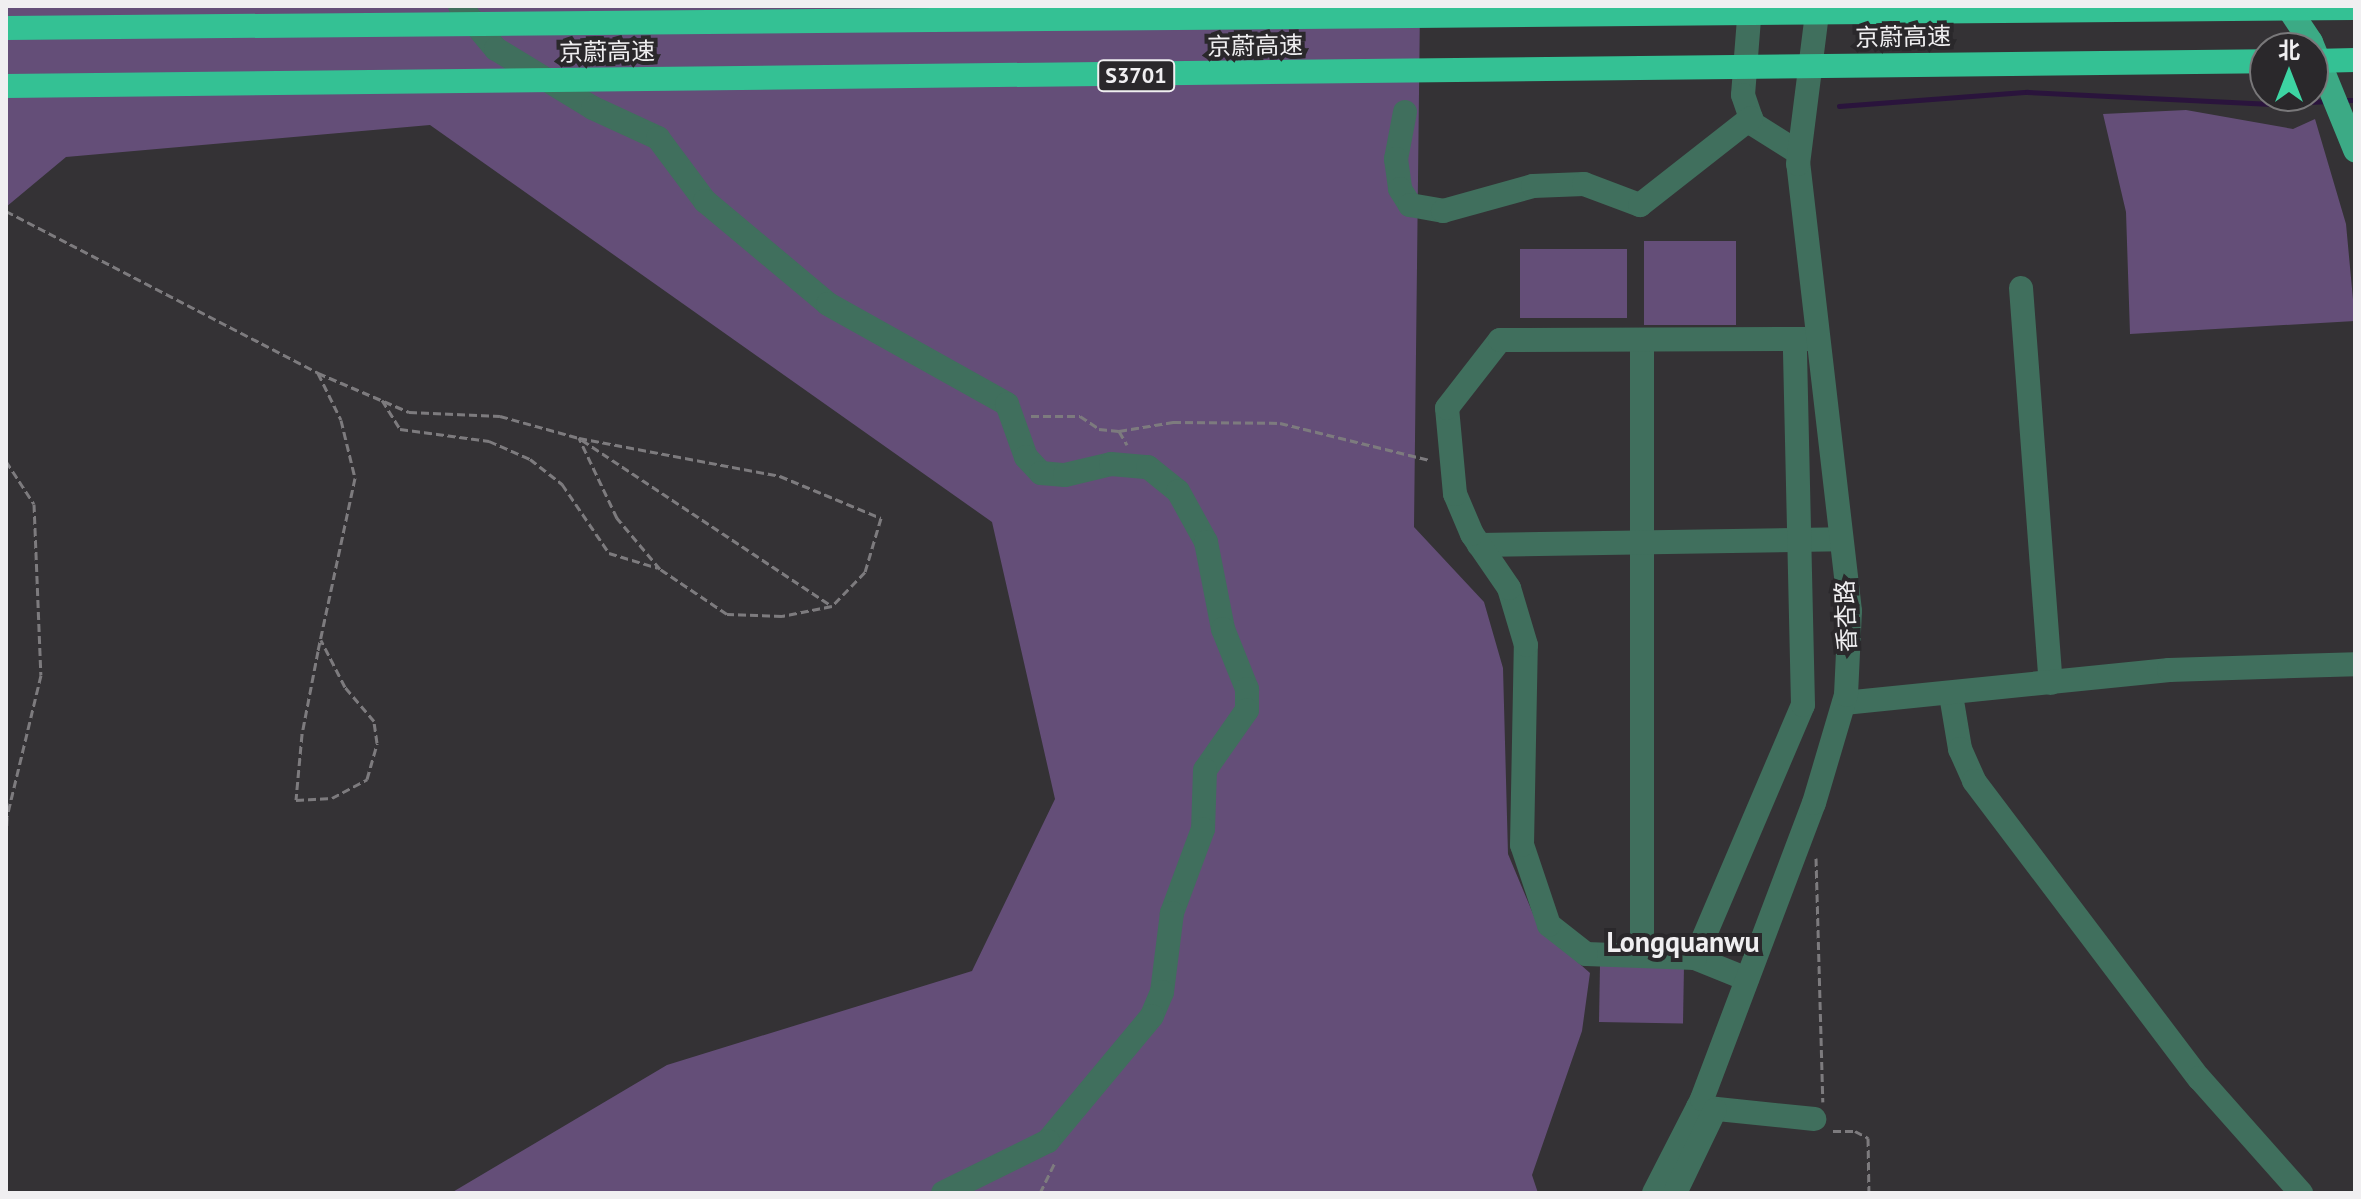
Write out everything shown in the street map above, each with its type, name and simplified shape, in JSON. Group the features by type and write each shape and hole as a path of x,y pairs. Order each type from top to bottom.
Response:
{"highway":[{"name":"京蔚高速","path":"6,28 2355,8"},
{"path":"2329,55 2355,60"},
{"name":"京蔚高速","path":"6,86 2249,61"}],"main road":[{"path":"2287,6 2301,32"},
{"path":"2329,84 2345,116 2355,150"}],"street":[{"path":"460,6 496,49 593,108 658,138 705,201 828,304 1007,404 1026,457 1041,473 1065,475 1138,463 1178,491 1206,542 1223,629 1247,689 1247,710 1205,770 1203,829 1172,913 1162,992 1152,1016 1048,1141 943,1193"},
{"path":"1750,6 1743,95 1753,124 1799,153"},
{"name":"香杏路","path":"1654,1193 1707,1108 1747,979 1814,803 1844,703 1850,611 1841,539 1806,339 1799,153 1818,6"},
{"path":"1405,112 1396,159 1400,189 1410,205 1443,211 1533,186 1584,184 1640,205 1751,118"},
{"path":"2021,288 2051,683"},
{"path":"1695,958 1803,705 1798,539 1806,339 1500,340 1447,408 1455,494 1479,545 1509,588 1526,645 1522,845 1539,900 1549,925 1586,954 1695,958 1747,979"},
{"path":"1642,340 1642,956"},
{"path":"1479,545 1841,539"},
{"path":"1844,703 1951,695 2169,670 2355,664"},
{"path":"1951,695 1960,749 1974,781 2199,1078 2301,1193"},
{"path":"1675,1193 1707,1108 1814,1119"}],"path":[{"path":"6,211 318,373 409,412 500,416 579,438 780,476 881,518 865,572 832,606 782,616 727,614 660,569 617,518 579,438"},
{"path":"318,373 341,420 355,478 321,640 302,734 296,800 332,798 367,779 377,743 374,721 345,687 321,640"},
{"path":"382,400 400,429 489,441 530,459 562,484 609,553 660,569"},
{"path":"1011,416 1080,416 1099,429 1119,431 1173,422 1280,423 1452,465"},
{"path":"579,438 832,606"},
{"path":"6,461 34,504 41,675 7,817 6,855"},
{"path":"1816,850 1823,1103 1814,1119 1824,1131 1855,1131 1868,1138 1869,1193"}],"shaded area":[{"path":"6,6 1420,6 1414,527 1484,602 1503,668 1508,854 1539,928 1590,973 1582,1031 1532,1175 1538,1193 451,1193 667,1065 972,971 1055,799 992,522 430,125 66,157 6,207"},
{"path":"2186,110 2293,129 2315,119 2346,224 2355,321 2130,334 2126,212 2103,114"},
{"path":"1644,241 1736,241 1736,325 1644,325"},
{"path":"1520,249 1627,249 1627,318 1520,318"},
{"path":"1600,965 1684,966 1683,1023 1599,1022"}],"waterway":[{"path":"1839,106 2027,92 2249,103"},
{"path":"2343,100 2355,100"}],"district":[{"name":"Longquanwu","path":"1683,942"}]}
